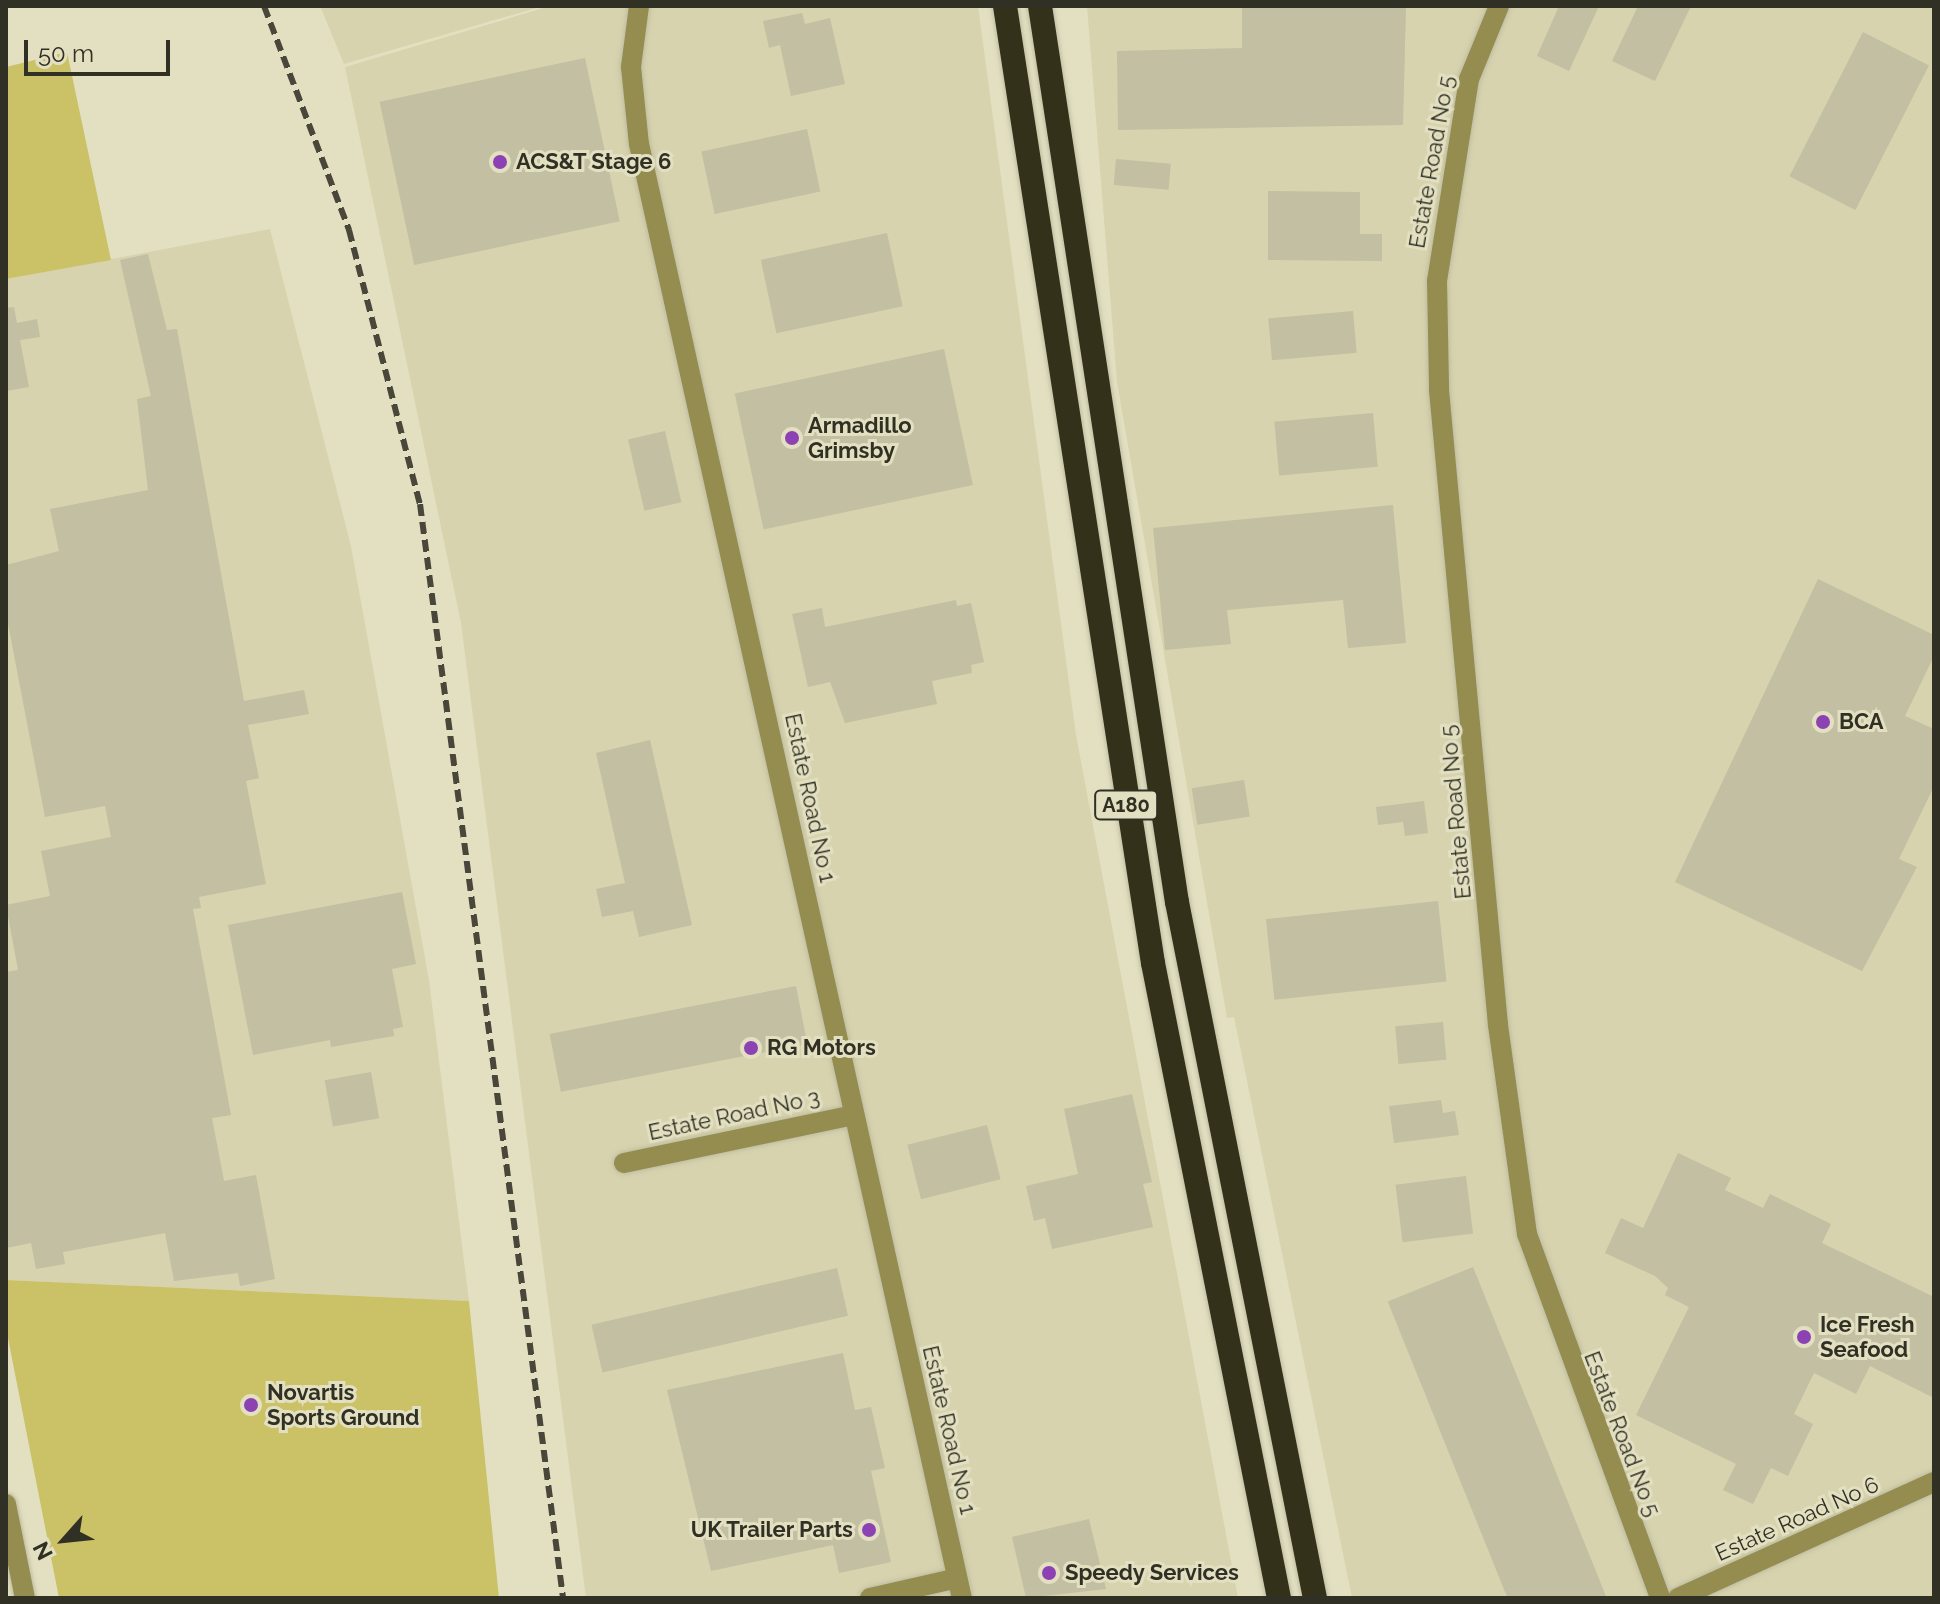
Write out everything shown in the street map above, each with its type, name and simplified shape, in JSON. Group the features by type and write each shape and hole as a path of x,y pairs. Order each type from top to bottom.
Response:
{"highway":[{"name":"A180","path":"1005,6 1145,919 1279,1598"},
{"name":"A180","path":"1040,6 1180,917 1315,1598"}],"street":[{"name":"Estate Road No 1","path":"639,6 631,67 639,144 959,1588"},
{"name":"Estate Road No 5","path":"1499,6 1469,79 1437,281 1439,390 1498,1025 1527,1234 1660,1598"},
{"name":"Estate Road No 3","path":"624,1163 854,1115"},
{"name":"Estate Road No 6","path":"1678,1598 1934,1482"},
{"path":"6,1504 25,1598"},
{"path":"870,1598 959,1588"}],"shaded area":[{"path":"320,6 543,6 344,64"},
{"path":"550,6 978,6 1076,735 1238,1598 586,1598 461,623 345,67"},
{"path":"1087,6 1934,6 1934,1598 1352,1598 1234,1017 1227,1018 1117,382"},
{"path":"67,52 111,260 6,279 6,67"},
{"path":"270,229 351,546 429,980 469,1301 6,1280 6,279"},
{"name":"Novartis Sports Ground","path":"6,1280 469,1301 499,1598 59,1598 6,1328"}],"building":[{"path":"1406,6 1403,125 1118,130 1117,51 1242,48 1242,8"},
{"path":"1559,6 1599,6 1569,71 1537,56"},
{"path":"1638,6 1691,6 1655,81 1612,61"},
{"path":"802,13 805,24 830,18 845,84 791,96 780,45 769,48 763,21"},
{"path":"1863,32 1929,66 1855,210 1789,176"},
{"name":"ACS&T Stage 6","path":"585,58 620,221 414,265 380,102"},
{"path":"807,129 820,192 715,214 701,151"},
{"path":"1116,159 1171,164 1169,190 1114,185"},
{"path":"1268,191 1360,192 1360,234 1382,234 1382,261 1268,260"},
{"path":"887,233 903,306 776,333 761,260"},
{"path":"148,254 167,330 177,329 244,701 304,690 309,714 248,725 259,778 246,781 266,884 199,897 201,908 193,909 231,1115 212,1118 224,1181 256,1175 275,1279 240,1286 238,1273 174,1281 165,1233 63,1252 65,1264 36,1269 31,1243 6,1248 6,972 18,970 6,905 50,896 41,851 111,837 105,806 45,817 6,613 6,565 59,551 50,509 148,490 137,399 151,396 120,260"},
{"path":"14,307 17,323 37,319 40,337 20,340 29,387 6,391 6,308"},
{"path":"1353,311 1357,353 1272,360 1268,318"},
{"path":"944,349 973,485 764,529 735,393"},
{"path":"1373,413 1378,467 1279,475 1274,422"},
{"path":"665,431 681,502 644,511 628,440"},
{"path":"1393,505 1406,643 1348,648 1343,600 1227,610 1231,644 1165,650 1153,528"},
{"path":"1818,579 1934,635 1934,656 1905,716 1934,729 1934,786 1899,859 1917,867 1862,971 1675,882"},
{"path":"956,600 957,606 971,603 984,662 971,665 972,673 932,681 937,704 845,723 830,682 808,687 792,614 822,608 825,627"},
{"path":"650,740 692,925 639,937 633,911 602,917 596,889 625,883 596,753"},
{"path":"1244,780 1250,817 1197,825 1192,788"},
{"path":"1424,801 1428,833 1405,836 1403,822 1378,825 1376,807"},
{"path":"402,892 416,964 392,969 403,1027 393,1029 394,1036 331,1047 330,1040 253,1055 228,925"},
{"path":"1438,901 1446,982 1274,1000 1266,919"},
{"path":"796,986 807,1044 561,1092 550,1034"},
{"path":"1443,1022 1446,1060 1398,1064 1395,1026"},
{"path":"371,1072 379,1118 333,1126 325,1080"},
{"path":"1132,1094 1152,1182 1143,1184 1153,1227 1052,1249 1045,1218 1034,1221 1026,1186 1078,1174 1064,1109"},
{"path":"1441,1100 1443,1113 1455,1111 1459,1135 1394,1143 1389,1106"},
{"path":"987,1125 1001,1179 921,1199 907,1145"},
{"name":"Ice Fresh Seafood","path":"1678,1153 1731,1178 1725,1190 1763,1208 1770,1194 1831,1224 1822,1243 1934,1297 1934,1398 1870,1366 1856,1394 1814,1373 1794,1414 1813,1424 1788,1476 1771,1468 1753,1504 1723,1490 1736,1464 1636,1415 1689,1307 1665,1295 1668,1288 1655,1276 1605,1253 1621,1218 1643,1228"},
{"path":"1466,1176 1473,1234 1403,1242 1396,1185"},
{"path":"1473,1267 1607,1598 1508,1598 1388,1301"},
{"path":"837,1268 848,1316 602,1372 591,1325"},
{"path":"843,1353 855,1410 871,1407 885,1468 871,1471 891,1562 839,1573 833,1545 711,1571 667,1390"},
{"path":"1089,1519 1106,1589 1026,1598 1012,1537"}],"railway":[{"path":"264,6 349,230 420,504 563,1598"}],"place":[{"name":"ACS&T Stage 6","path":"500,162"},
{"name":"Armadillo Grimsby","path":"792,438"},
{"name":"BCA","path":"1823,722"},
{"name":"RG Motors","path":"751,1048"},
{"name":"Ice Fresh Seafood","path":"1804,1337"},
{"name":"Novartis Sports Ground","path":"251,1405"},
{"name":"UK Trailer Parts","path":"869,1530"},
{"name":"Speedy Services","path":"1049,1573"}]}
